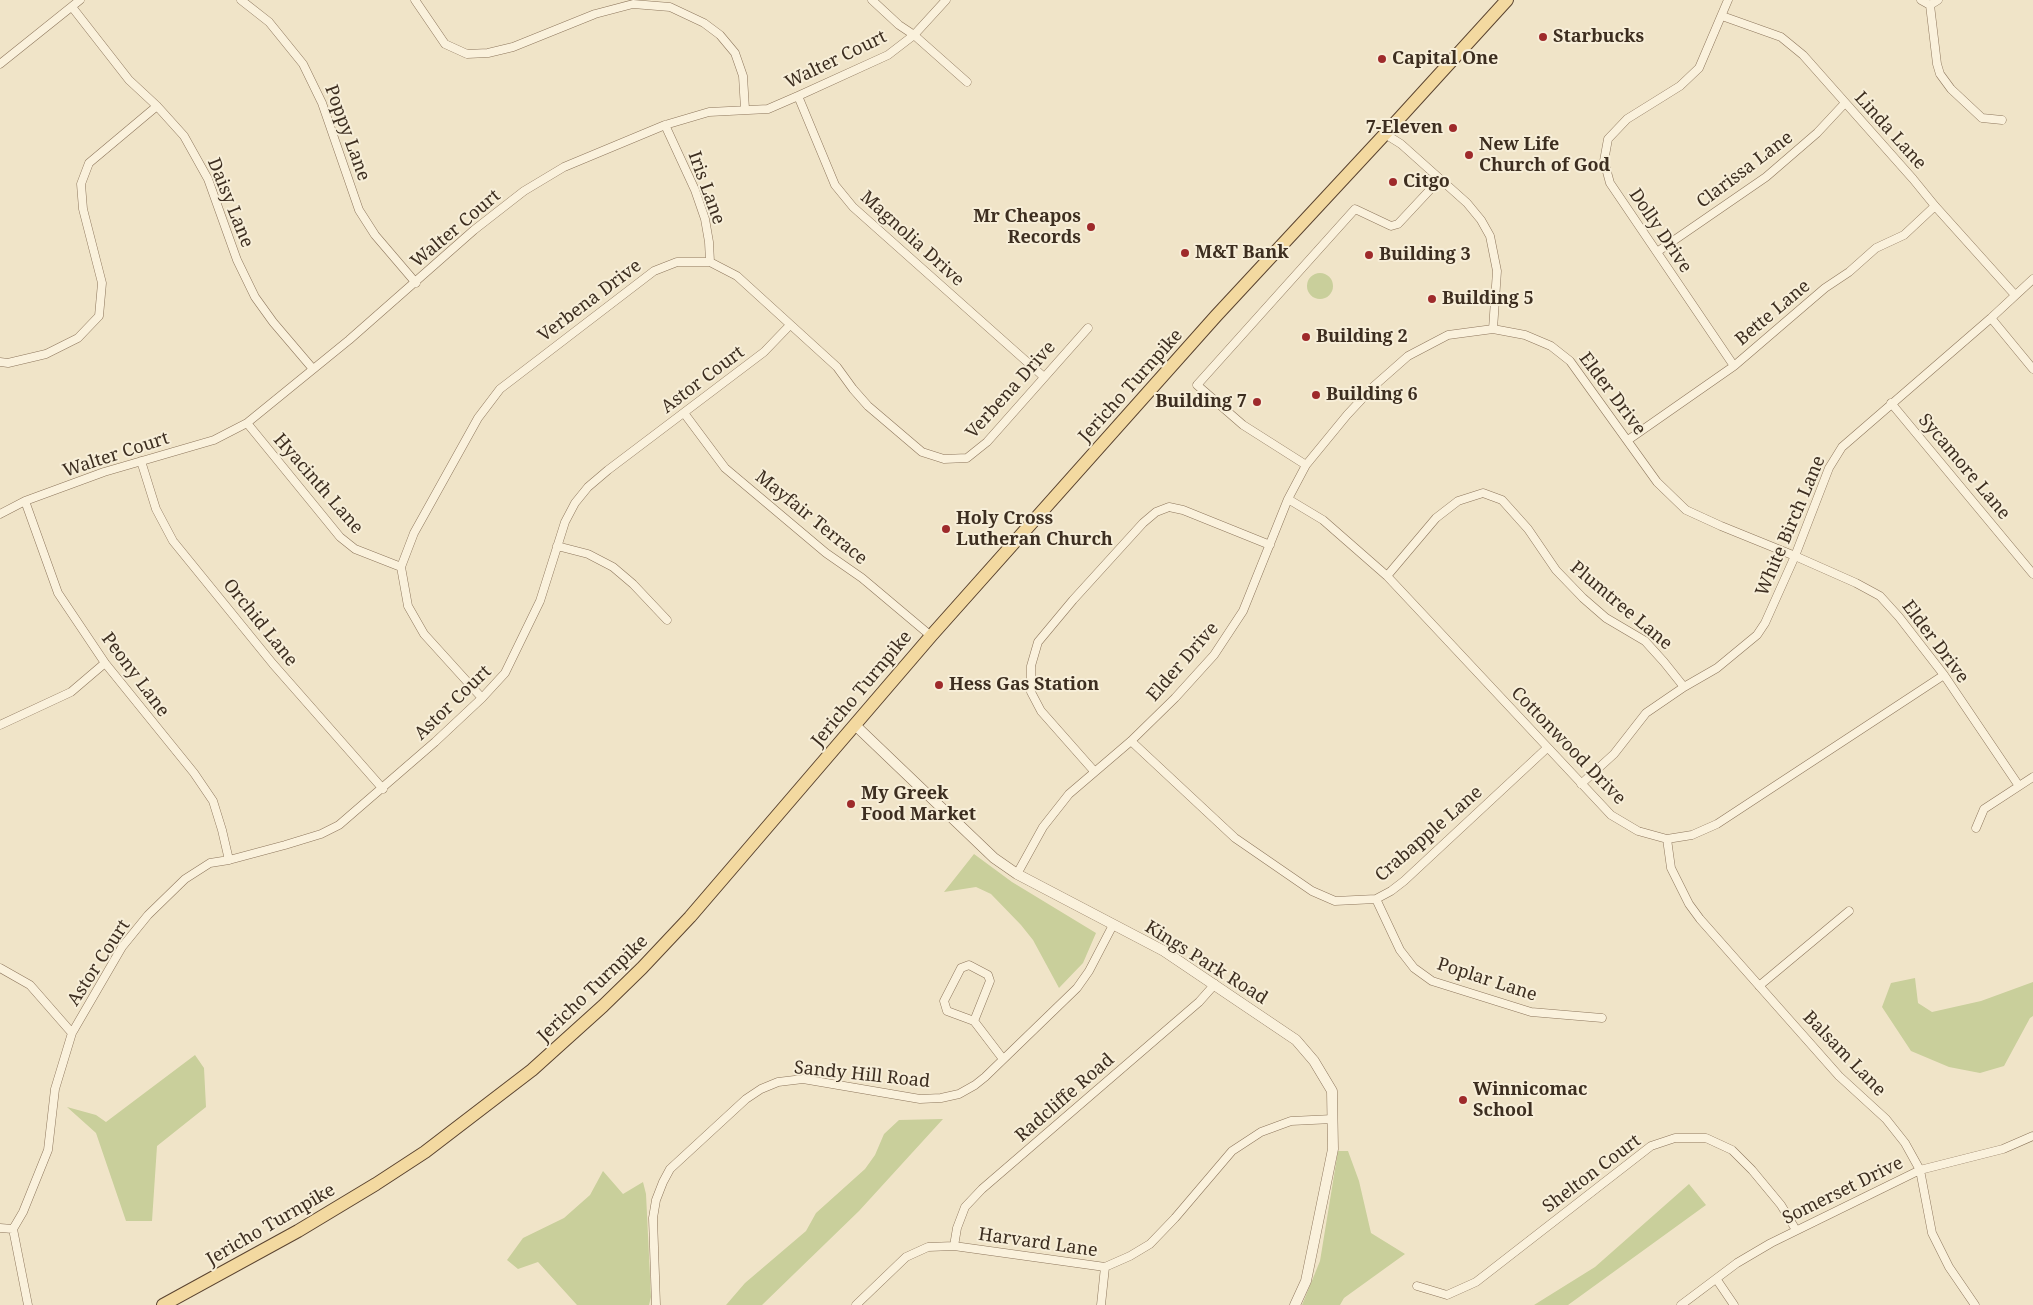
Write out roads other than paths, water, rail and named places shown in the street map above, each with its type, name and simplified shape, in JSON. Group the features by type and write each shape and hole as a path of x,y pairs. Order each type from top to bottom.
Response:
{"main road":[{"name":"Jericho Turnpike","path":"163,1305 298,1231 376,1184 460,1126 532,1070 603,1006 661,949 930,636 1216,316 1507,0"}],"street":[{"path":"0,64 80,0"},
{"name":"Poppy Lane","path":"241,0 269,22 303,64 322,103 358,210 375,235 416,283"},
{"path":"415,0 445,44 467,54 488,53 514,47 596,14 633,4 670,7 712,29 720,35 735,53 743,76 745,109"},
{"path":"872,0 967,82"},
{"name":"Walter Court","path":"0,514 25,501 104,472 214,440 247,422 416,283 474,230 532,186 564,167 665,125 708,112 768,109 798,96 888,55 914,35 946,0"},
{"name":"Dolly Drive","path":"1728,0 1699,68 1680,86 1627,119 1608,139 1604,161 1610,183 1734,366"},
{"path":"1921,0 1930,5"},
{"path":"1930,5 1938,0"},
{"path":"1930,5 1937,64 1940,74 1951,89 1982,118 2002,120"},
{"name":"Daisy Lane","path":"72,7 128,80 158,106 184,136 208,179 237,260 255,297 273,322 313,369"},
{"name":"Linda Lane","path":"1722,16 1781,37 1803,55 2014,295"},
{"name":"Magnolia Drive","path":"798,96 835,185 853,207 1044,376"},
{"name":"Clarissa Lane","path":"1657,252 1766,177 1817,133 1845,103"},
{"path":"0,362 8,363 46,354 78,338 99,316 102,283 83,209 81,184 89,163 158,106"},
{"name":"Iris Lane","path":"665,125 695,190 705,219 710,262"},
{"path":"1385,134 1401,144 1467,203 1481,220 1490,236 1497,270 1493,329"},
{"path":"1306,465 1243,425 1197,385 1355,209 1391,226 1398,224 1440,179"},
{"name":"Bette Lane","path":"1628,440 1734,366 1825,288 1849,272 1876,248 1904,235 1934,206"},
{"name":"Verbena Drive","path":"401,567 414,533 445,474 478,418 500,389 654,271 677,262 710,262 737,276 837,368 853,390 868,406 922,452 944,459 966,458 987,442 1088,328"},
{"name":"White Birch Lane","path":"1581,784 1614,754 1646,713 1684,686 1717,668 1757,635 1765,623 1795,556 1829,468 1842,447 1991,318 2033,279"},
{"path":"1991,318 2033,369"},
{"name":"Astor Court","path":"13,1229 23,1212 48,1150 55,1089 72,1033 122,947 148,915 185,879 210,863 229,860 321,834 339,826 383,789 482,698 505,673 540,601 565,522 575,503 588,487 764,352 790,324"},
{"name":"Elder Drive","path":"1017,874 1043,827 1069,794 1130,741 1175,698 1214,655 1243,611 1288,499 1306,465 1322,445 1374,386 1408,356 1448,335 1493,329 1525,335 1551,346 1570,360 1657,482 1686,510 1856,583 1880,596 1944,674 2019,786"},
{"name":"Sycamore Lane","path":"1891,403 2033,574"},
{"name":"Mayfair Terrace","path":"684,413 725,468 826,553 862,578 930,636"},
{"name":"Hyacinth Lane","path":"247,422 340,536 355,549 401,567"},
{"name":"Orchid Lane","path":"140,461 156,509 173,541 272,664 383,789"},
{"name":"Plumtree Lane","path":"1387,576 1436,518 1458,501 1483,493 1502,500 1528,529 1556,570 1583,598 1606,618 1644,641 1684,686"},
{"name":"Cottonwood Drive","path":"1288,499 1323,520 1387,576 1611,815 1638,831 1667,839 1692,835 1717,824 1944,674"},
{"name":"Peony Lane","path":"25,501 58,593 106,662 194,773 213,801 229,860"},
{"path":"1094,771 1041,712 1031,692 1031,666 1038,642 1092,579 1143,523 1156,512 1169,507 1183,510 1270,545"},
{"path":"557,546 588,554 613,567 633,584 667,620"},
{"path":"401,567 408,606 424,634 482,698"},
{"path":"0,725 71,692 106,662"},
{"name":"Kings Park Road","path":"855,725 994,858 1017,874 1164,951 1296,1040 1314,1061 1332,1091 1332,1149 1306,1281 1295,1305"},
{"name":"Crabapple Lane","path":"1130,741 1235,838 1312,891 1335,900 1376,899 1391,891 1547,748"},
{"path":"1976,828 1984,809 2033,777"},
{"name":"Balsam Lane","path":"1667,839 1671,868 1689,904 1700,919 1839,1076 1886,1119 1904,1143 1920,1170 1932,1232 1949,1267 1975,1305"},
{"name":"Poplar Lane","path":"1376,899 1400,950 1414,968 1432,981 1531,1012 1602,1018"},
{"path":"1759,986 1849,911"},
{"name":"Sandy Hill Road","path":"656,1305 653,1218 656,1200 663,1182 670,1168 754,1094 778,1082 803,1080 920,1099 941,1098 959,1094 975,1085 1078,988 1113,925"},
{"path":"974,1021 977,1008 989,985 989,978 988,975 969,964 962,968 944,1002 947,1011 974,1021 1003,1059"},
{"path":"0,968 30,985 72,1033"},
{"name":"Radcliffe Road","path":"954,1246 957,1228 965,1207 982,1189 1199,1002 1215,984"},
{"name":"Harvard Lane","path":"856,1305 906,1257 928,1247 954,1246 1106,1267 1150,1244 1175,1218 1232,1151 1254,1137 1291,1120 1333,1119"},
{"name":"Somerset Drive","path":"1681,1305 1737,1264 1796,1230 1920,1170 2003,1149 2033,1136"},
{"name":"Shelton Court","path":"1417,1286 1447,1295 1476,1282 1651,1146 1675,1138 1706,1138 1732,1150 1752,1170 1781,1205 1796,1230"},
{"path":"0,1228 13,1229 28,1305"},
{"path":"1101,1305 1106,1267"},
{"path":"1716,1280 1734,1305"}],"place":[{"name":"Starbucks","path":"1543,37"},
{"name":"Capital One","path":"1382,59"},
{"name":"7-Eleven","path":"1453,128"},
{"name":"New Life Church of God","path":"1469,155"},
{"name":"Citgo","path":"1393,182"},
{"name":"Mr Cheapos Records","path":"1091,227"},
{"name":"M&T Bank","path":"1185,253"},
{"name":"Building 3","path":"1369,255"},
{"name":"Building 5","path":"1432,299"},
{"name":"Building 2","path":"1306,337"},
{"name":"Building 6","path":"1316,395"},
{"name":"Building 7","path":"1257,402"},
{"name":"Holy Cross Lutheran Church","path":"946,529"},
{"name":"Hess Gas Station","path":"939,685"},
{"name":"My Greek Food Market","path":"851,804"},
{"name":"Winnicomac School","path":"1463,1100"}]}
